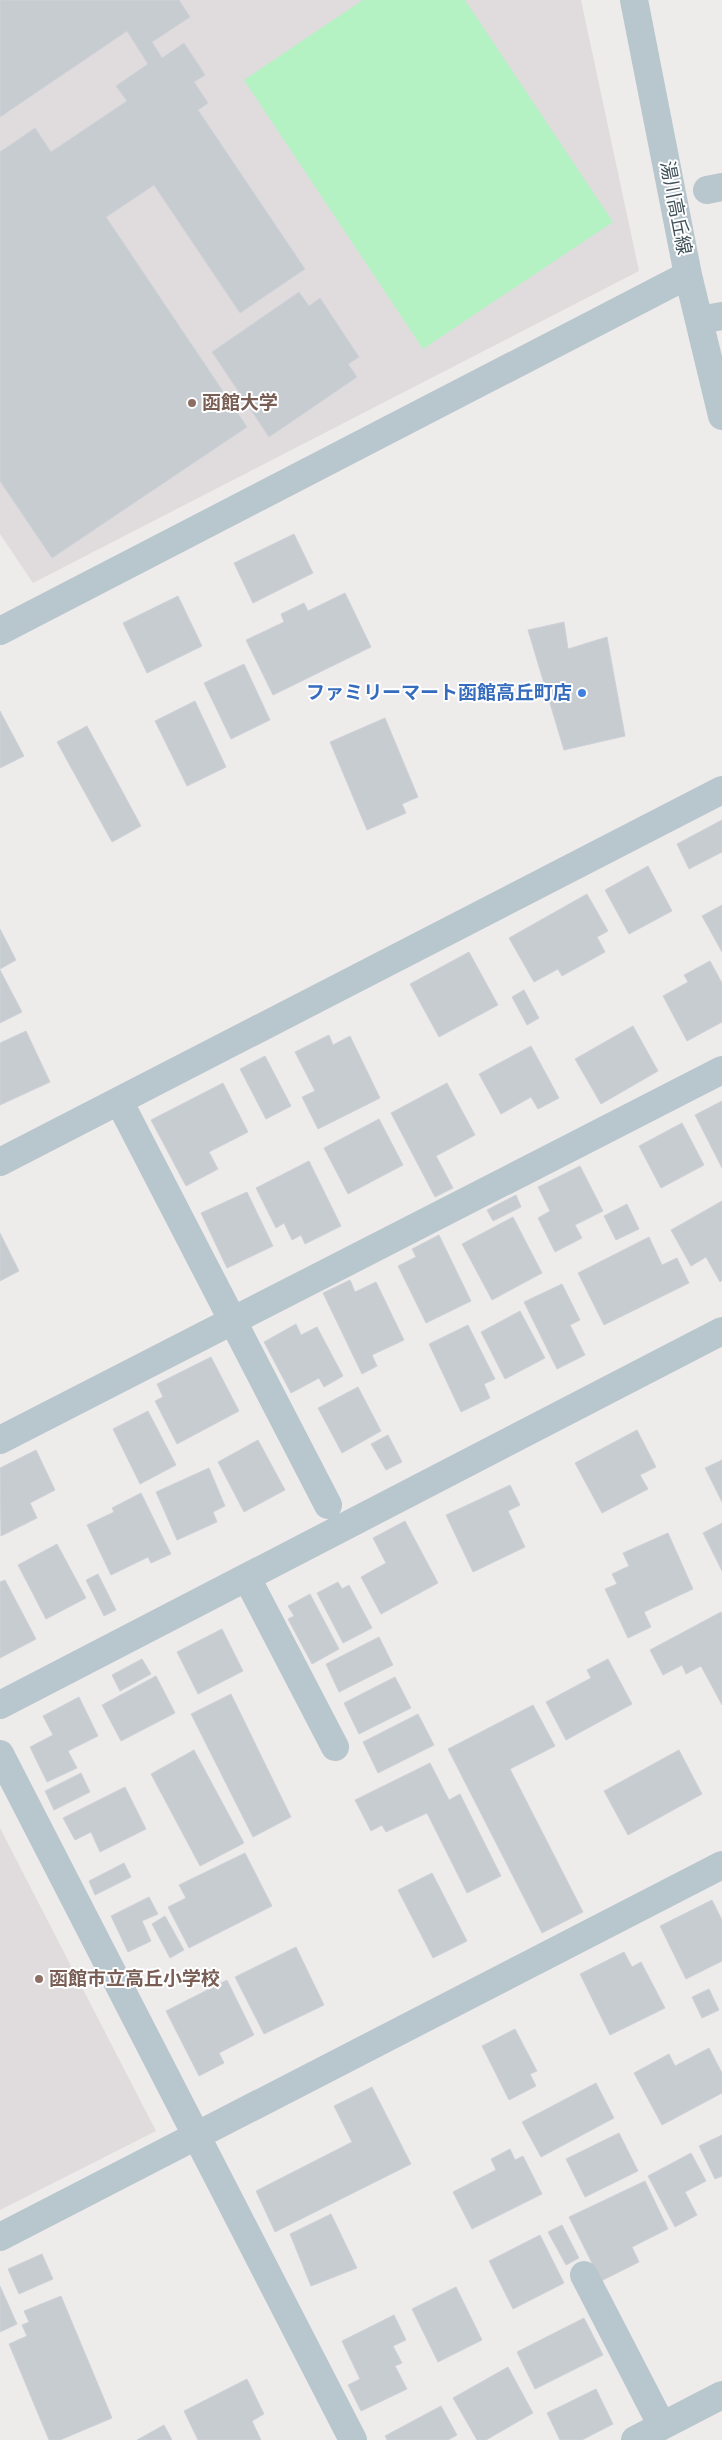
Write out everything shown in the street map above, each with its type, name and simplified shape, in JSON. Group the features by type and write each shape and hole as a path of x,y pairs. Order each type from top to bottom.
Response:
{"street":[{"name":"湯川高丘線","path":"634,0 688,275 711,318 722,416"},
{"path":"0,631 688,275"},
{"path":"0,1162 722,790"},
{"path":"0,1440 722,1070"},
{"path":"119,1101 328,1505"},
{"path":"0,1705 722,1331"},
{"path":"247,1578 335,1747"},
{"path":"0,1754 353,2440"},
{"path":"0,2237 722,1865"},
{"path":"584,2275 662,2426"},
{"path":"635,2440 722,2395"}],"shaded area":[{"name":"函館大学","path":"0,0 581,0 639,271 33,583 0,534"},
{"name":"函館市立高丘小学校","path":"0,1828 156,2131 0,2210"}],"green space":[{"path":"363,0 465,0 613,222 423,349 244,80"}],"building":[{"path":"0,0 179,0 190,17 152,42 162,58 184,43 205,75 194,82 208,103 198,110 305,269 240,313 154,185 106,217 247,427 52,558 0,481 0,152 35,128 51,152 127,101 116,86 148,64 127,31 0,117"},
{"path":"299,292 309,306 320,298 359,357 348,364 357,377 269,437 212,352"},
{"path":"294,534 313,573 253,603 234,563"},
{"path":"345,593 371,647 273,695 246,640 284,622 281,614 304,603 308,611"},
{"path":"178,596 202,646 147,673 123,623"},
{"name":"ファミリーマート函館高丘町店","path":"564,622 568,649 607,637 625,736 564,750 528,630"},
{"path":"244,664 270,720 231,739 204,683"},
{"path":"195,701 226,767 187,786 155,721"},
{"path":"0,711 24,756 0,768"},
{"path":"385,718 418,797 402,804 406,813 367,830 330,742"},
{"path":"87,726 141,826 112,842 57,742"},
{"path":"722,820 722,852 689,869 677,844"},
{"path":"648,866 672,911 629,934 605,890"},
{"path":"587,894 608,931 597,937 605,952 562,976 558,969 534,982 509,938"},
{"path":"722,905 722,952 702,916"},
{"path":"0,929 16,960 0,969"},
{"path":"469,952 498,1005 439,1037 410,984"},
{"path":"710,961 722,983 722,1022 687,1041 663,996 688,982 684,975"},
{"path":"0,970 22,1012 0,1023"},
{"path":"524,990 539,1018 527,1025 512,997"},
{"path":"633,1026 658,1071 601,1104 575,1059"},
{"path":"26,1031 50,1082 0,1105 0,1043"},
{"path":"329,1035 333,1045 350,1036 380,1098 318,1129 302,1097 315,1091 295,1052"},
{"path":"531,1046 559,1098 538,1109 531,1097 501,1114 479,1074"},
{"path":"265,1056 291,1106 266,1119 240,1069"},
{"path":"223,1083 248,1132 209,1152 218,1169 186,1186 151,1120"},
{"path":"447,1083 475,1135 436,1156 453,1188 435,1197 391,1113"},
{"path":"722,1101 722,1168 695,1115"},
{"path":"379,1119 403,1165 348,1194 324,1148"},
{"path":"682,1123 704,1165 661,1188 639,1146"},
{"path":"309,1161 341,1226 305,1244 301,1235 292,1240 284,1223 276,1228 256,1188"},
{"path":"580,1166 603,1211 575,1225 582,1238 555,1252 538,1218 550,1211 538,1187"},
{"path":"247,1192 273,1246 227,1268 201,1213"},
{"path":"516,1195 521,1207 493,1221 487,1210"},
{"path":"722,1201 722,1280 720,1282 706,1257 691,1266 671,1230"},
{"path":"627,1204 639,1229 616,1240 604,1216"},
{"path":"513,1217 542,1273 492,1300 462,1244"},
{"path":"0,1233 19,1271 0,1281"},
{"path":"439,1235 471,1301 426,1323 398,1266 416,1257 412,1249"},
{"path":"649,1237 662,1265 677,1258 689,1283 604,1325 578,1273"},
{"path":"350,1280 355,1292 376,1282 404,1340 372,1355 377,1366 362,1374 323,1293"},
{"path":"562,1284 580,1320 570,1325 585,1355 557,1369 524,1302"},
{"path":"520,1311 545,1358 505,1379 481,1332"},
{"path":"296,1324 301,1335 317,1327 343,1376 324,1387 319,1378 291,1393 264,1342"},
{"path":"468,1325 495,1379 484,1384 490,1398 461,1412 429,1344"},
{"path":"211,1357 239,1411 177,1444 155,1401 163,1397 157,1384"},
{"path":"358,1387 381,1431 342,1453 318,1408"},
{"path":"148,1411 176,1465 140,1484 113,1429"},
{"path":"637,1430 656,1467 640,1475 648,1489 602,1513 575,1463"},
{"path":"388,1435 402,1462 386,1470 371,1444"},
{"path":"258,1440 285,1490 244,1512 218,1462"},
{"path":"36,1450 55,1490 30,1503 37,1518 1,1536 0,1468"},
{"path":"722,1460 722,1502 705,1468"},
{"path":"209,1468 225,1506 213,1512 217,1522 177,1540 156,1492"},
{"path":"510,1485 520,1505 508,1511 525,1547 473,1572 446,1515"},
{"path":"141,1493 171,1554 151,1563 148,1557 111,1575 87,1525 114,1512 112,1508"},
{"path":"405,1521 438,1583 381,1614 361,1577 386,1563 373,1538"},
{"path":"722,1523 722,1571 703,1533"},
{"path":"668,1533 693,1589 644,1612 651,1627 628,1638 605,1589 617,1584 612,1574 629,1566 623,1553"},
{"path":"57,1544 86,1598 46,1619 18,1565"},
{"path":"98,1574 116,1610 104,1616 86,1580"},
{"path":"5,1580 36,1639 0,1658 0,1582"},
{"path":"338,1582 342,1589 349,1585 372,1628 343,1643 317,1593"},
{"path":"310,1594 339,1649 312,1664 288,1619 294,1616 288,1606"},
{"path":"721,1612 722,1705 701,1666 686,1674 682,1665 663,1675 650,1650"},
{"path":"222,1629 243,1671 198,1694 177,1652"},
{"path":"379,1637 393,1665 339,1692 326,1664"},
{"path":"142,1659 151,1674 120,1691 112,1675"},
{"path":"608,1659 632,1704 566,1740 546,1702 591,1678 587,1670"},
{"path":"156,1676 175,1713 121,1741 102,1705"},
{"path":"395,1677 411,1708 359,1734 344,1703"},
{"path":"231,1694 291,1817 253,1837 191,1714"},
{"path":"79,1697 98,1736 68,1751 77,1768 47,1782 30,1747 53,1735 43,1716"},
{"path":"533,1705 555,1746 510,1769 583,1912 542,1933 448,1749"},
{"path":"418,1714 434,1745 378,1773 363,1742"},
{"path":"194,1750 244,1843 200,1866 151,1774"},
{"path":"679,1750 702,1794 628,1835 604,1791"},
{"path":"430,1763 449,1800 460,1794 501,1876 467,1893 427,1813 386,1832 382,1825 371,1831 355,1800"},
{"path":"81,1773 90,1792 54,1810 45,1791"},
{"path":"125,1787 146,1829 100,1852 91,1832 75,1840 63,1818"},
{"path":"245,1853 272,1906 189,1948 168,1907 186,1898 179,1885"},
{"path":"124,1863 131,1877 95,1895 89,1881"},
{"path":"432,1873 467,1941 433,1958 398,1890"},
{"path":"149,1897 158,1914 142,1921 151,1941 128,1952 111,1916"},
{"path":"712,1900 722,1920 722,1961 686,1979 660,1926"},
{"path":"165,1916 184,1950 170,1958 152,1924"},
{"path":"296,1947 324,2005 264,2034 235,1977"},
{"path":"624,1952 632,1967 641,1962 665,2008 610,2035 580,1974"},
{"path":"227,1980 254,2035 219,2053 224,2063 199,2076 166,2011"},
{"path":"709,1989 719,2010 702,2018 692,1997"},
{"path":"515,2029 537,2071 530,2074 536,2086 509,2100 482,2046"},
{"path":"709,2048 722,2073 722,2093 662,2125 634,2073 669,2054 675,2066"},
{"path":"596,2083 614,2118 541,2157 522,2122"},
{"path":"372,2087 411,2164 275,2232 256,2191 352,2142 334,2106"},
{"path":"619,2133 638,2171 585,2197 566,2159"},
{"path":"722,2135 722,2176 715,2179 699,2146"},
{"path":"510,2149 515,2160 523,2156 542,2194 472,2229 453,2192 496,2170 491,2159"},
{"path":"691,2153 706,2181 685,2192 697,2215 675,2227 648,2176"},
{"path":"645,2181 668,2229 632,2247 639,2262 601,2281 569,2217"},
{"path":"331,2214 357,2268 311,2286 290,2234"},
{"path":"562,2225 579,2258 566,2265 548,2232"},
{"path":"540,2235 564,2283 513,2309 489,2261"},
{"path":"42,2254 53,2279 19,2294 8,2269"},
{"path":"0,2286 17,2324 0,2332"},
{"path":"456,2287 482,2340 438,2362 412,2309"},
{"path":"61,2296 112,2418 60,2440 49,2440 9,2344 27,2336 22,2325 29,2322 24,2311"},
{"path":"394,2315 406,2340 393,2346 402,2363 395,2366 407,2389 361,2411 348,2385 360,2379 342,2341"},
{"path":"584,2318 603,2355 535,2389 517,2352"},
{"path":"508,2367 533,2413 486,2440 477,2440 453,2398"},
{"path":"247,2379 264,2414 252,2421 261,2440 198,2440 184,2411"},
{"path":"596,2389 613,2424 582,2440 560,2440 547,2413"},
{"path":"441,2406 457,2435 448,2440 387,2440 385,2436"},
{"path":"164,2425 172,2440 137,2440"}],"place":[{"name":"函館大学","path":"192,403"},
{"name":"ファミリーマート函館高丘町店","path":"582,693"},
{"name":"函館市立高丘小学校","path":"39,1979"}]}
